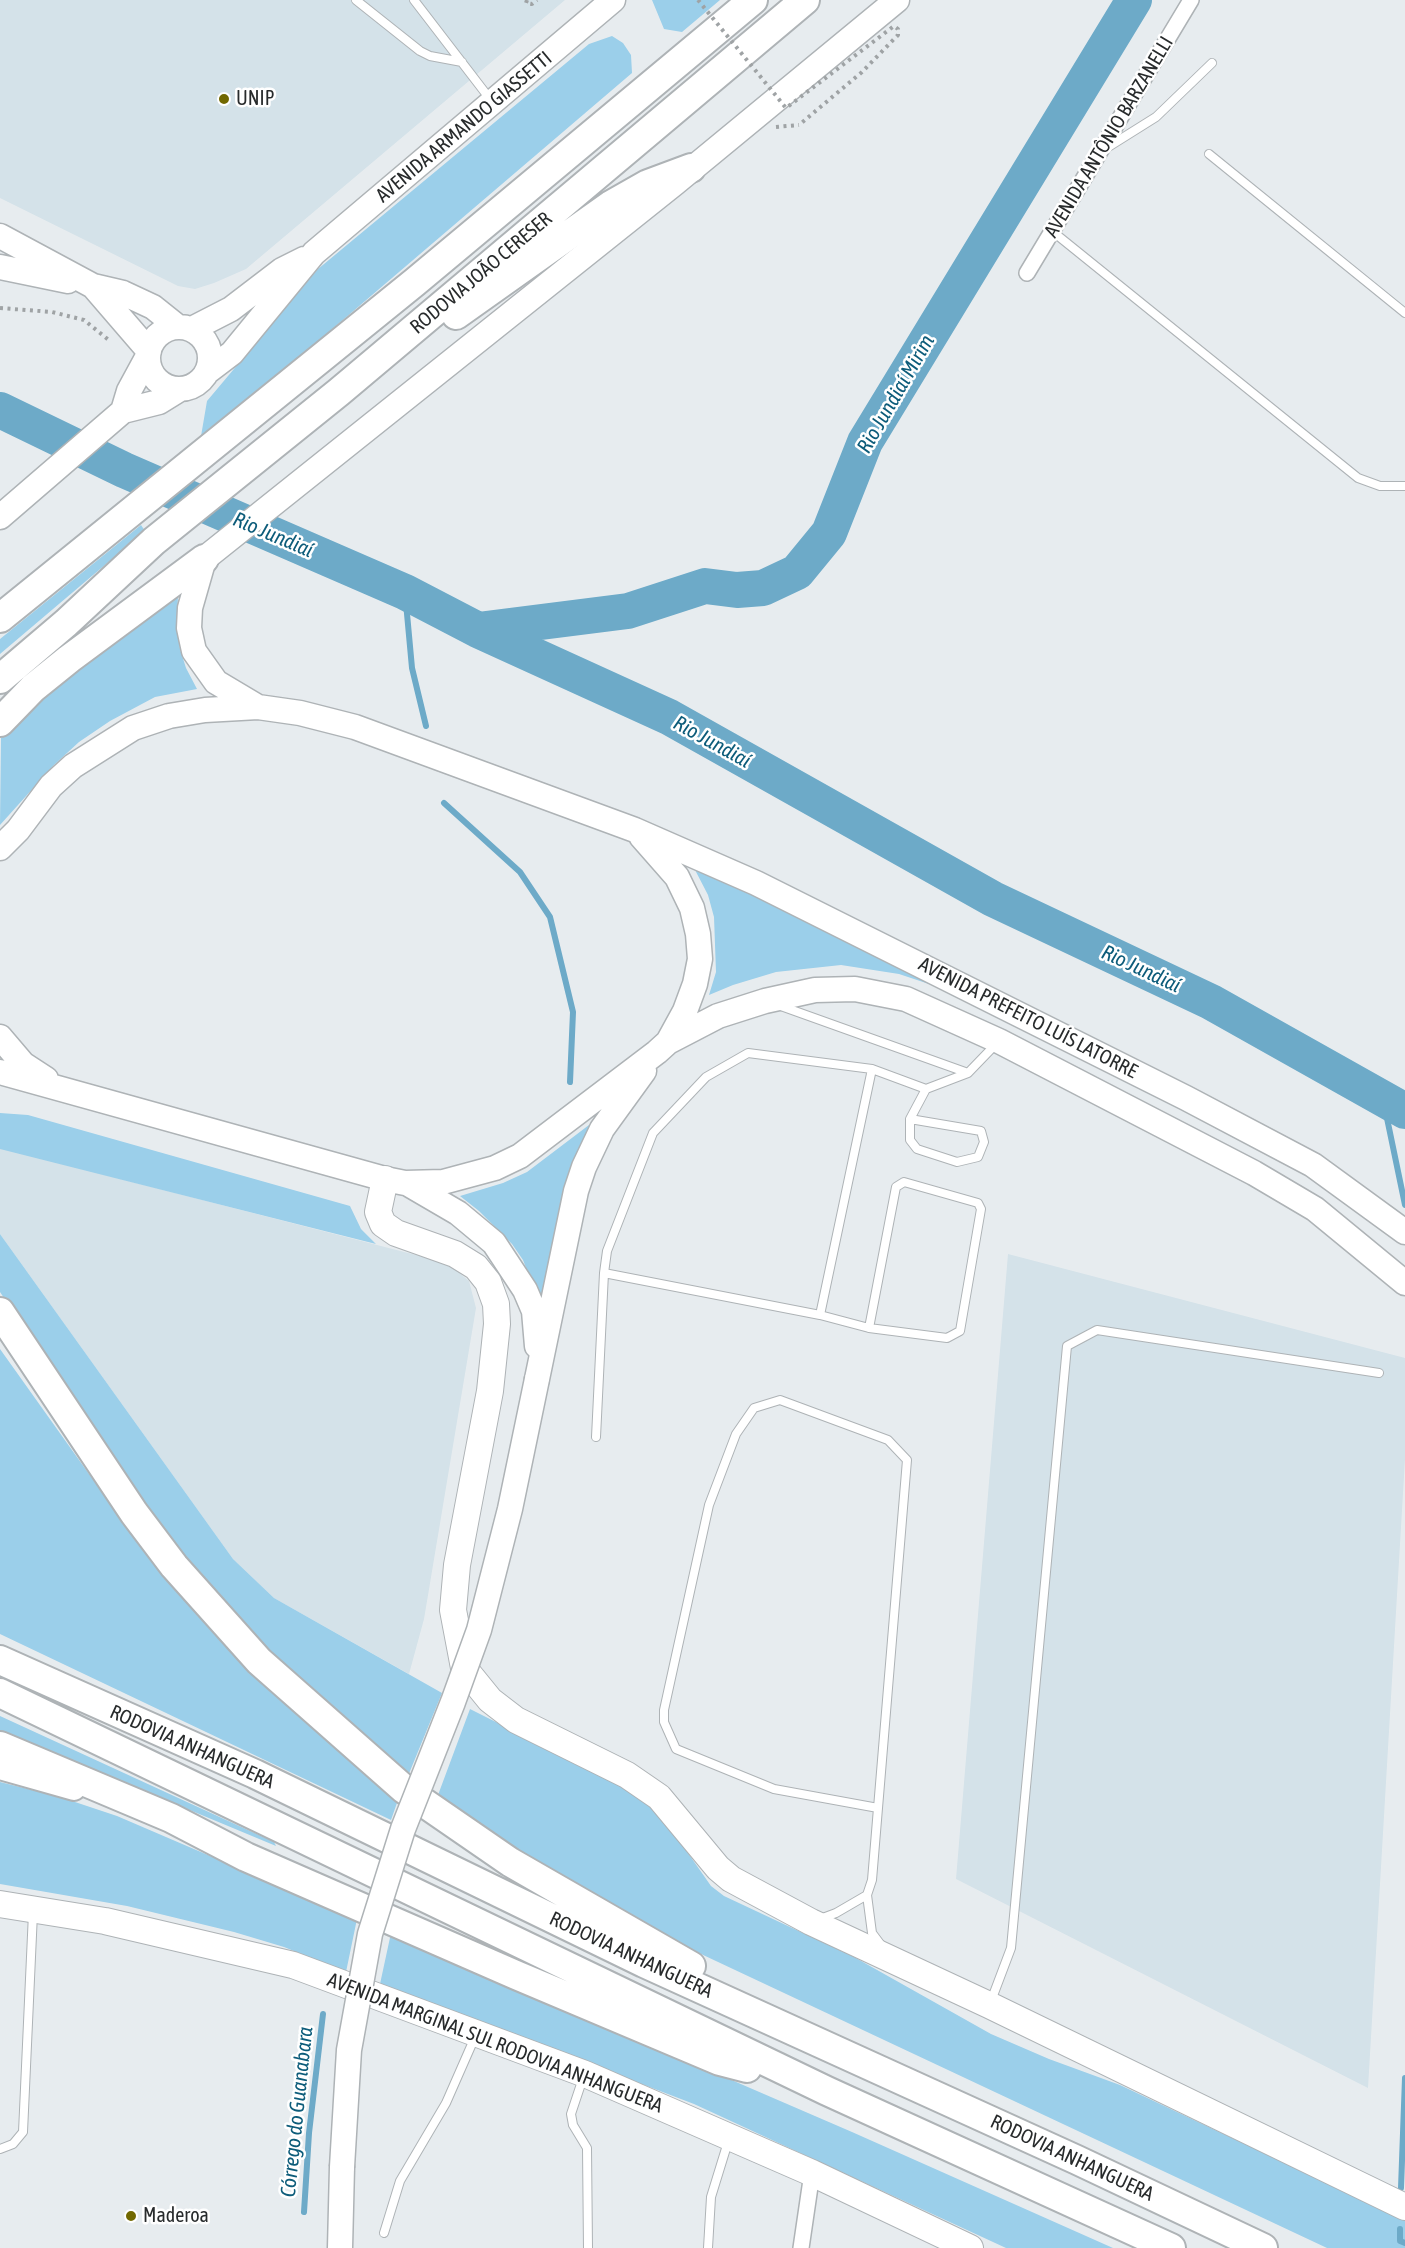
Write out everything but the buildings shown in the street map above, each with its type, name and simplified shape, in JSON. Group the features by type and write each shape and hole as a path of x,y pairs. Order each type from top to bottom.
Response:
{"highway":[{"name":"RODOVIA JOÃO CERESER","path":"0,618 241,424 753,0"},
{"name":"RODOVIA JOÃO CERESER","path":"0,679 66,623 154,541 267,452 805,0"},
{"path":"339,392 471,305 611,205 648,184 691,168"},
{"path":"0,722 33,688 69,658 204,559"},
{"path":"395,1181 378,1212 383,1224 396,1233 455,1254 476,1267 488,1282 496,1304 497,1324 490,1391 457,1565 453,1610 464,1668 490,1700 516,1720 627,1775 659,1797 718,1868 731,1879 811,1922 989,2005 1405,2208"},
{"path":"0,1312 9,1329 134,1513 174,1566 226,1627 299,1699 404,1789 510,1863 838,2051"},
{"name":"RODOVIA ANHANGUERA","path":"0,1660 255,1774 644,1963 1263,2248"},
{"name":"RODOVIA ANHANGUERA","path":"0,1693 827,2091 1171,2248"},
{"path":"0,1746 171,1818 246,1857 720,2061 827,2091"},
{"name":"AVENIDA MARGINAL SUL RODOVIA ANHANGUERA","path":"0,1904 105,1921 293,1965 585,2074 812,2173 970,2248"}],"main road":[{"name":"AVENIDA ARMANDO GIASSETTI","path":"207,372 232,353 314,254 614,0"},
{"path":"258,706 216,682 194,651 189,628 190,608 204,559 897,0"},
{"path":"0,236 93,286 146,358 154,376 161,383 180,389"},
{"name":"AVENIDA ARMANDO GIASSETTI","path":"185,328 231,309 282,270 314,254"},
{"path":"0,267 123,293 153,308 207,343 210,353 207,372 191,387 180,389 159,402 120,413"},
{"path":"5,514 120,413 157,336 185,328"},
{"path":"0,861 18,830 51,786 73,766 134,728 169,716 205,710 258,706"},
{"name":"AVENIDA PREFEITO LUÍS LATORRE","path":"258,706 300,713 355,727 635,830 766,888 1186,1098 1314,1166 1405,1232"},
{"path":"0,848 18,830"},
{"path":"340,2248 349,2050 370,1934 399,1839 479,1630 508,1520 576,1191 584,1167 602,1129 663,1047 695,984 700,959 699,934 692,908 676,877 635,830"},
{"name":"AVENIDA PREFEITO LUÍS LATORRE","path":"395,1181 443,1182 495,1168 520,1156 663,1047 718,1016 765,1001 815,990 855,989 906,999 999,1041 1254,1173 1315,1209 1405,1283"},
{"path":"0,1037 23,1064 61,1088"},
{"path":"0,1072 395,1181 440,1200 494,1242 511,1265 534,1311 537,1379"},
{"path":"0,1768 171,1818"}],"street":[{"name":"AVENIDA ANTÔNIO BARZANELLI","path":"1027,273 1191,0"},
{"path":"801,2248 812,2173"}],"lane":[{"path":"356,0 420,51 430,56 462,62"},
{"path":"414,0 493,102"},
{"path":"1099,153 1156,117 1212,63"},
{"path":"1209,154 1405,313"},
{"path":"1052,231 1358,478 1380,486 1405,486"},
{"path":"765,1001 968,1072"},
{"path":"910,1119 981,1131 984,1142 978,1157 957,1162 917,1149 910,1140 910,1119 926,1089 968,1072 999,1041"},
{"path":"596,1437 607,1251 653,1133 706,1077 748,1053 872,1068 926,1089"},
{"path":"820,1315 872,1068"},
{"path":"604,1273 820,1315 869,1328 947,1338 960,1331 981,1209 978,1203 904,1182 896,1186 869,1328"},
{"path":"989,2005 1011,1948 1067,1346 1097,1330 1379,1372"},
{"path":"878,1808 774,1789 676,1749 664,1722 677,1645 709,1505 736,1434 754,1408 780,1400 888,1440 907,1460 878,1808 872,1880 867,1895 872,1933 893,1961"},
{"path":"811,1922 836,1913 867,1895"},
{"path":"0,2149 13,2144 23,2132 33,1909"},
{"path":"384,2233 400,2181 446,2103 477,2033"},
{"path":"585,2074 571,2114 573,2125 587,2148 588,2248"},
{"path":"708,2248 711,2197 729,2137"}],"path":[{"path":"527,0 526,3 532,4 537,0"},
{"path":"698,0 786,108 894,26 898,29 898,35 862,72 799,125"},
{"path":"0,308 52,312 84,320 124,349 146,358"}],"shaded area":[{"name":"UNIP","path":"0,0 565,0 246,269 195,289 178,286 0,198"},
{"path":"652,0 720,0 682,32 664,29"},
{"path":"612,36 623,43 631,55 632,73 200,442 207,401 318,269 589,44"},
{"path":"141,525 145,531 0,654 0,639"},
{"path":"178,595 177,625 180,649 186,668 197,689 155,697 110,721 79,742 54,765 0,825 1,738 24,712"},
{"path":"693,866 941,988 899,974 841,965 776,972 709,995 716,972 714,917 708,895"},
{"path":"0,1113 28,1115 350,1206 361,1229 376,1244 0,1149"},
{"path":"589,1125 594,1127 544,1314 523,1260 512,1244 479,1211 460,1196 503,1183 527,1172"},
{"path":"0,1148 447,1263 469,1281 476,1308 424,1619 409,1674 274,1598 233,1559 0,1234"},
{"path":"0,1234 233,1559 274,1598 442,1693 408,1776 315,1697 224,1605 129,1485 0,1292"},
{"path":"1008,1254 1405,1358 1405,1459 1368,2088 956,1879"},
{"path":"0,1349 136,1540 171,1583 239,1658 287,1705 398,1800 391,1820 0,1634"},
{"path":"470,1709 629,1789 660,1813 711,1886 724,1896 854,1957 991,2034 1049,2059 1120,2085 1405,2220 1405,2248 1327,2248 701,1954 543,1869 438,1795"},
{"path":"0,1716 274,1842 276,1846 0,1731"},
{"path":"0,1782 60,1797 117,1816 357,1919 346,1972 284,1947 234,1932 127,1906 0,1884"},
{"path":"391,1933 852,2132 1113,2248 1006,2248 694,2104 380,1984"}],"waterway":[{"name":"Rio Jundiaí Mirim","path":"478,630 628,611 705,586 737,590 763,588 797,572 829,533 865,442 1134,0"},
{"name":"Rio Jundiaí","path":"0,410 124,470 405,592 478,630 669,717 993,899 1211,1002 1405,1111"},
{"name":"Córrego do Guanabara","path":"405,592 412,668 426,726"},
{"name":"Córrego do Guanabara","path":"444,803 520,872 550,917 573,1012 570,1082"},
{"path":"1383,1099 1405,1205"},
{"name":"Córrego do Guanabara","path":"304,2212 309,2133 323,2014"},
{"path":"1401,2188 1405,2078"},
{"path":"1400,2229 1400,2241 1405,2243"}],"place":[{"name":"UNIP","path":"224,99"},
{"name":"Maderoa","path":"131,2216"}]}
